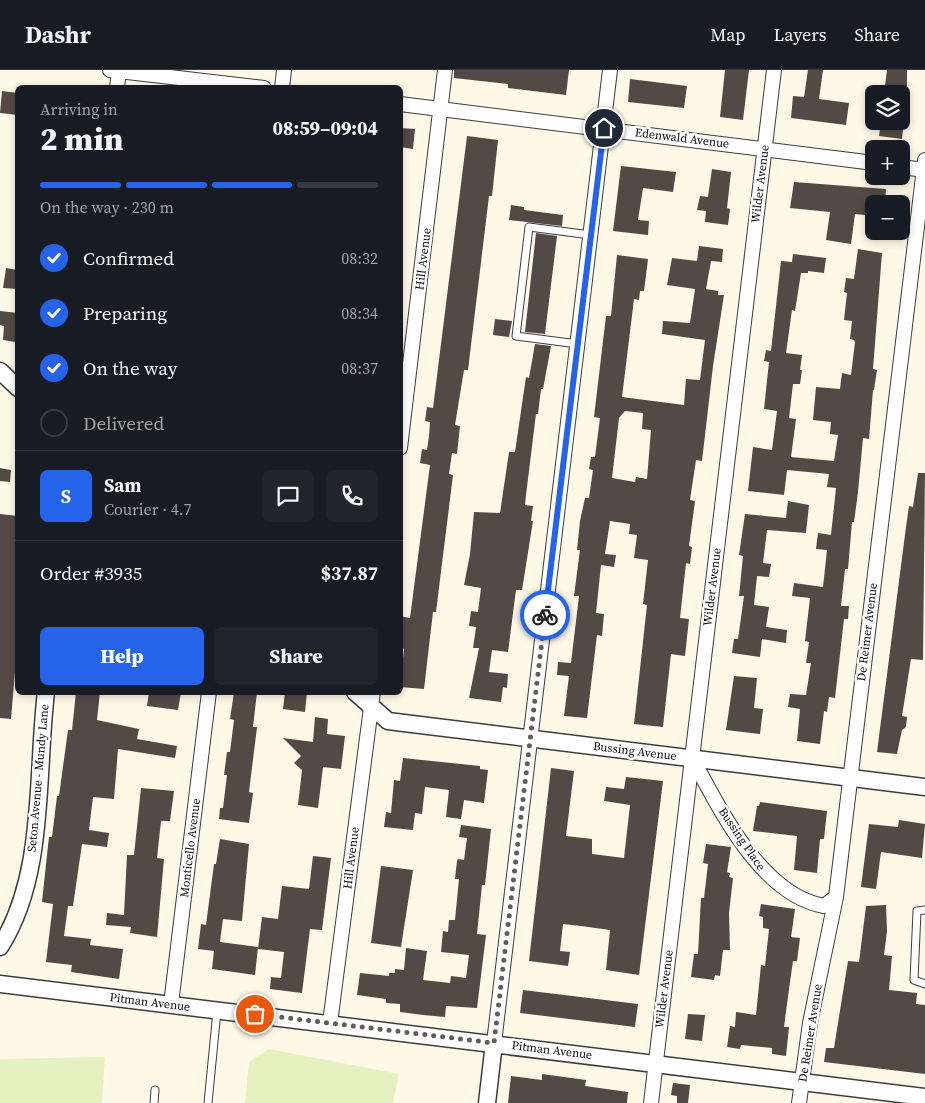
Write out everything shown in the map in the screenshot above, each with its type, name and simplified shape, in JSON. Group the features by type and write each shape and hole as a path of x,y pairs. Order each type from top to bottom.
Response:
{"street":[{"path":"117,85 116,70 239,85"},
{"path":"282,85 284,70"},
{"name":"Hill Avenue","path":"403,423 445,70"},
{"path":"486,1103 610,70"},
{"name":"Wilder Avenue","path":"650,1103 774,70"},
{"name":"Edenwald Avenue","path":"403,104 865,162"},
{"path":"910,167 925,167"},
{"name":"De Reimer Avenue","path":"799,1103 810,1023 836,897 849,776 925,167"},
{"path":"0,371 15,385"},
{"name":"Seton Avenue - Mundy Lane","path":"0,947 20,905 28,875 37,817 46,695"},
{"name":"Monticello Avenue","path":"171,1004 209,695"},
{"name":"Hill Avenue","path":"330,1023 372,699"},
{"name":"Bussing Avenue","path":"372,699 388,720 849,776 925,787"},
{"name":"Bussing Place","path":"692,758 715,800 763,871 775,882 815,905 824,906 836,897"},
{"name":"Pitman Avenue","path":"0,984 656,1062 925,1097"}],"lane":[{"path":"578,344 516,336 529,227 591,235"},
{"path":"925,910 918,911 914,980 925,984"},
{"path":"208,1103 217,1009"},
{"path":"154,1103 155,1090"}],"green space":[{"path":"269,1049 399,1074 393,1103 245,1103 249,1062"},
{"path":"105,1057 102,1103 0,1103 0,1059"}],"building":[{"path":"454,70 569,70 566,95 508,88 508,84 454,78"},
{"path":"725,70 749,70 743,120 720,117"},
{"path":"808,70 823,70 819,99 849,103 846,125 791,118 793,96 804,97"},
{"path":"887,70 907,70 907,85 885,85"},
{"path":"630,79 687,86 684,108 628,102"},
{"path":"2,91 15,93 15,115 0,113"},
{"path":"403,128 415,129 413,149 403,147"},
{"path":"880,130 903,130 902,139 879,136"},
{"path":"467,136 498,140 492,196 489,196 468,370 464,370 455,425 460,426 457,454 452,453 449,474 453,475 436,612 433,612 424,689 403,687 403,617 410,618 430,465 420,463 422,449 427,450 429,436 430,422 425,421 427,407 433,408"},
{"path":"621,166 676,172 673,192 643,188 638,220 649,221 648,235 613,231"},
{"path":"712,169 731,172 727,208 730,209 728,225 705,222 706,211 697,210 700,196 708,197"},
{"path":"794,182 886,189 886,195 865,195 865,215 855,214 851,244 826,240 830,212 790,208"},
{"path":"511,205 524,207 524,210 563,215 562,226 509,220"},
{"path":"536,233 557,236 545,334 525,332"},
{"path":"699,246 723,249 722,262 711,261 706,289 718,291 718,295 724,295 713,366 702,461 696,460 690,500 695,501 689,546 692,547 690,564 686,563 680,618 689,619 685,656 671,654 663,727 634,724 647,605 643,604 648,560 634,558 637,535 629,534 630,524 610,521 605,554 616,555 614,567 601,565 596,613 604,614 602,636 597,635 587,718 564,716 569,676 557,675 558,662 571,663 579,596 574,596 580,550 577,550 580,521 585,498 589,498 593,470 589,469 591,457 595,457 600,418 594,417 606,316 611,316 617,255 648,259 644,291 640,291 639,300 634,299 622,397 684,405 686,379 700,380 705,340 662,334 663,321 690,323 695,289 667,285 672,258 697,261","holes":["625,411 643,413 642,429 651,430 647,479 636,477 635,482 612,478 619,418"]},
{"path":"858,249 882,253 873,369 877,370 873,390 869,439 863,438 848,569 845,569 841,606 849,606 848,619 844,619 835,698 829,697 827,712 824,711 820,744 797,741 800,709 788,707 790,694 806,695 811,663 806,663 809,642 805,641 810,598 792,596 794,583 823,587 827,550 816,549 818,533 831,535 836,488 827,487 829,474 787,470 784,495 748,491 753,447 772,450 777,411 764,409 769,362 764,361 766,350 771,351 781,261 792,262 793,254 826,258 824,273 808,271 808,273 801,273 795,311 792,310 786,353 802,355 800,370 802,370 800,384 793,384 789,418 796,419 791,457 834,461 838,435 830,434 831,422 813,420 816,387 840,389 842,373 851,375 855,342 850,339 852,321 844,320 847,293 844,292 846,278 854,279"},
{"path":"6,268 15,270 15,289 3,288"},
{"path":"0,311 15,313 15,342 3,340 4,326 0,325"},
{"path":"495,319 512,321 509,337 493,335"},
{"path":"535,344 551,346 543,389 541,389 538,414 536,414 526,495 525,505 533,506 531,521 533,521 522,590 516,590 508,652 492,650 489,672 508,674 507,688 503,687 501,702 469,698 479,648 473,648 476,627 469,626 471,611 478,612 481,588 464,585 470,554 474,512 500,513 509,452 515,452 526,377 529,378"},
{"path":"0,468 11,470 10,482 0,481"},
{"path":"918,473 925,473 923,660 911,659 902,716 907,717 906,727 902,730 897,754 877,752 909,506 913,507"},
{"path":"788,501 809,505 806,533 767,530 763,563 771,564 769,577 757,576 754,605 769,607 766,627 787,630 786,643 762,639 760,657 732,653 734,639 738,639 744,596 739,596 743,556 739,555 745,514 786,518"},
{"path":"0,514 15,516 15,672 11,719 0,718"},
{"path":"734,676 757,678 754,708 763,709 760,734 726,730"},
{"path":"76,695 100,695 97,720 139,729 137,739 177,746 175,758 118,749 114,799 93,797 89,830 109,833 107,847 82,844 73,906 68,906 64,936 91,939 90,945 123,949 119,979 71,972 72,965 46,962 53,904 42,902 49,837 52,837 68,730 72,730"},
{"path":"149,695 180,695 178,710 147,706"},
{"path":"234,695 257,695 253,727 257,727 249,792 253,793 249,823 219,819 220,808 223,808 227,775 224,775 227,752 230,752 234,720 230,719"},
{"path":"285,695 307,695 305,712 283,709"},
{"path":"315,717 328,719 327,734 345,736 341,769 323,767 318,808 298,805 302,770 294,763 301,756 283,738 313,742"},
{"path":"403,758 480,766 480,769 488,770 484,803 464,800 461,819 446,817 449,790 425,787 422,814 415,813 413,830 384,827 386,812 391,813 394,780 400,781"},
{"path":"551,768 574,771 566,836 592,839 592,854 624,858 630,805 604,801 606,787 624,789 626,777 663,781 639,975 606,970 610,930 581,926 563,924 560,951 570,952 568,966 529,961"},
{"path":"141,788 174,791 170,821 161,821 157,858 164,859 157,937 130,933 131,927 106,925 107,913 124,915 127,855 134,855"},
{"path":"760,802 827,811 824,839 820,839 817,873 794,870 797,836 753,831 757,806 759,806"},
{"path":"899,820 925,824 922,858 881,852 876,889 861,887 869,824 898,827"},
{"path":"461,825 491,829 485,885 482,885 477,934 486,935 477,1008 446,1006 445,1017 423,1015 400,1012 400,1004 386,1003 386,999 357,995 360,973 389,976 389,973 395,973 395,969 404,970 406,948 427,951 423,980 450,983 451,976 466,978 469,955 441,952 443,931 448,932 449,920 455,920 459,879 455,879 457,861 458,859 464,860 467,838 459,837"},
{"path":"220,839 249,844 242,921 223,919 220,942 258,947 255,975 212,969 214,951 198,949 201,924 206,925 214,864 216,864"},
{"path":"706,844 731,847 727,872 730,873 729,877 733,878 729,913 730,950 723,950 720,976 715,975 714,980 691,977 694,954 698,954 701,898 704,898 708,864 703,863"},
{"path":"313,856 331,858 322,930 310,929 302,993 270,989 271,977 281,978 284,952 258,949 262,917 278,919 282,886 309,889"},
{"path":"381,866 413,870 401,947 371,943"},
{"path":"761,904 795,909 791,937 800,938 797,961 793,961 784,1027 789,1027 786,1056 772,1054 772,1048 741,1045 740,1049 727,1047 730,1026 735,1027 736,1012 756,1015 761,965 765,966 769,929 763,928 763,917 759,916"},
{"path":"886,905 887,931 884,955 892,956 889,990 917,993 916,1004 925,1005 925,1074 824,1062 826,1048 834,1048 848,961 859,962 866,906"},
{"path":"523,990 638,1004 635,1027 520,1013"},
{"path":"688,1014 705,1015 702,1041 685,1039"},
{"path":"542,1074 586,1080 585,1086 628,1092 627,1103 508,1103 511,1076 542,1080"},
{"path":"673,1083 690,1085 688,1103 677,1103 677,1096 671,1095"}],"way so far":[{"path":"255,1014 494,1043 545,615"}],"route":[{"path":"545,615 604,128"}]}
